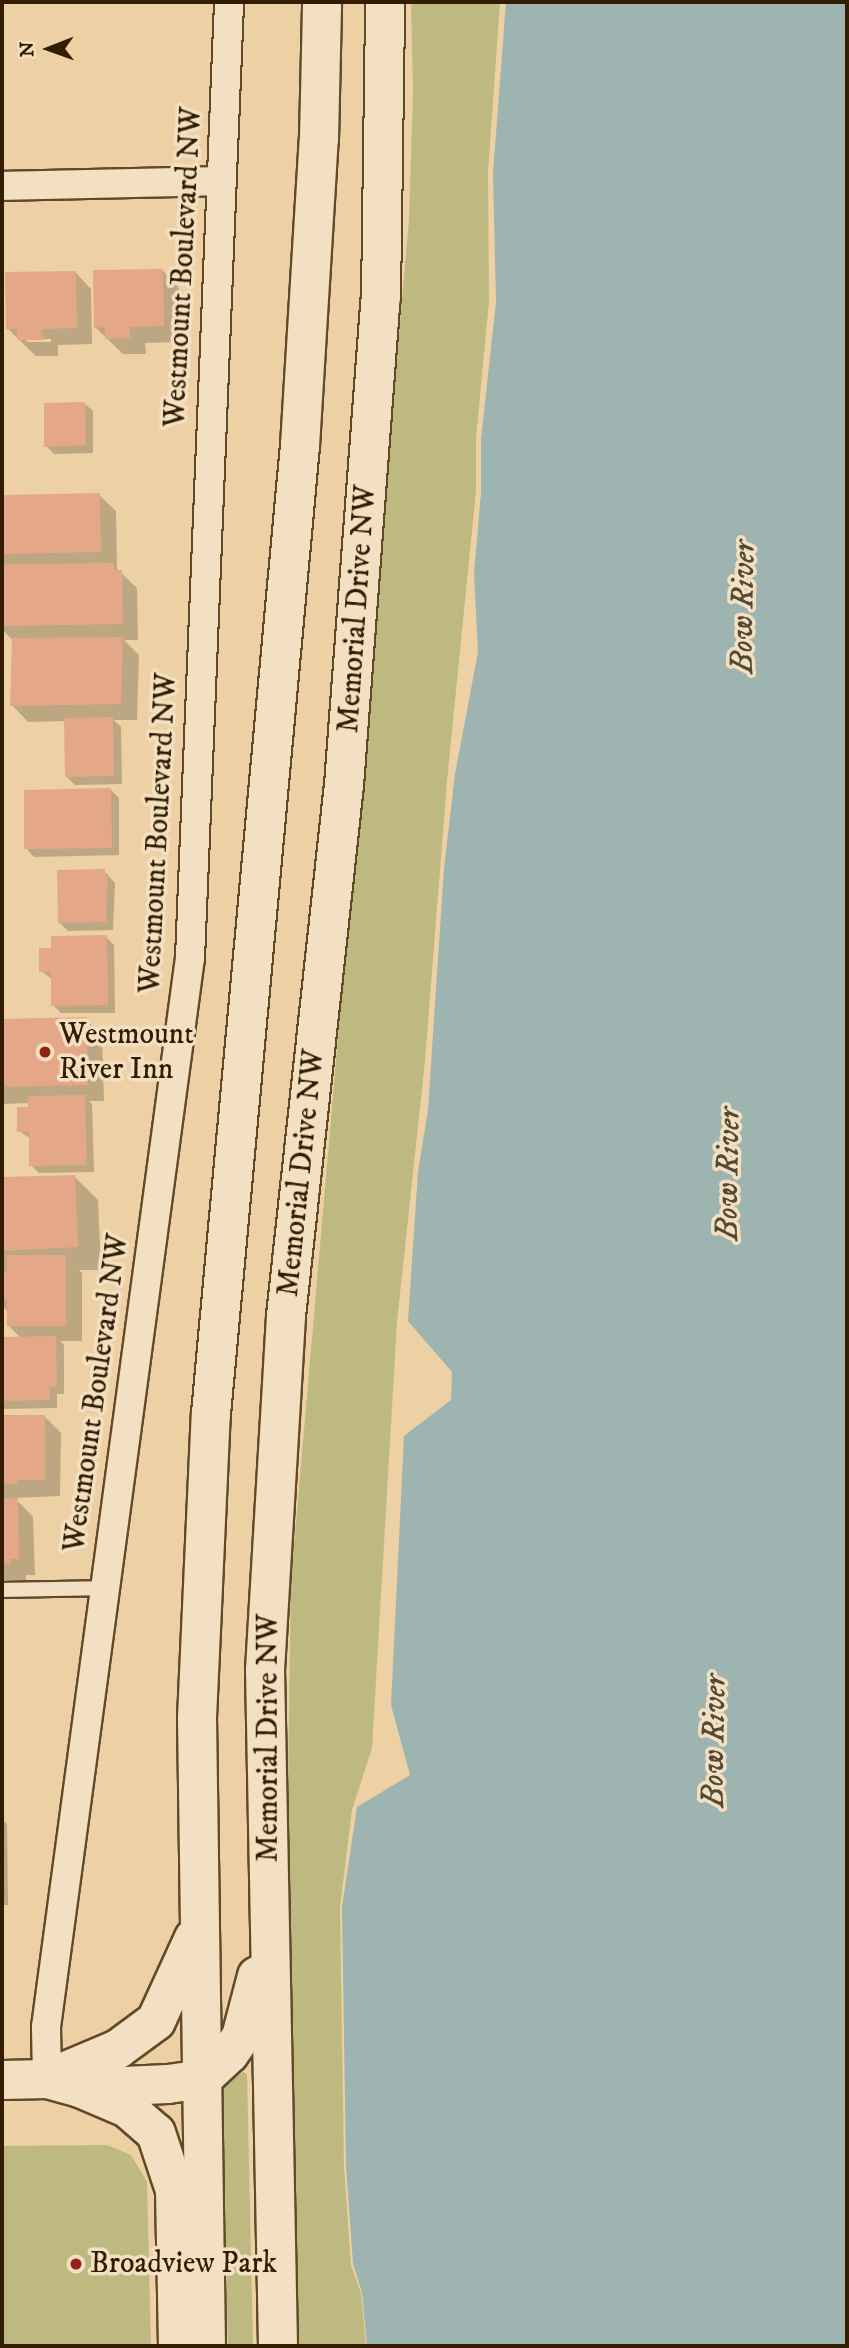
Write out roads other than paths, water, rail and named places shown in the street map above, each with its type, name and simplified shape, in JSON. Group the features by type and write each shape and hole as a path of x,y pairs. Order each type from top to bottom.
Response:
{"main road":[{"path":"206,2346 197,1718 211,1414 299,460 319,139 322,2"},
{"name":"Memorial Drive NW","path":"278,2346 265,1670 285,1329 344,785 381,298 385,2"},
{"path":"64,2084 156,2021 200,1923"},
{"path":"2,2080 64,2084 168,2084 202,2079 229,2054 241,2037 269,1929"},
{"path":"64,2084 127,2108 156,2133 175,2190 178,2346"}],"street":[{"name":"Westmount Boulevard NW","path":"64,2084 46,2028 190,958 229,2"},
{"path":"2,186 220,181"}],"lane":[{"path":"2,1590 104,1588"}],"water":[{"name":"Bow River","path":"506,2 847,2 847,2346 367,2346 362,2293 353,2264 346,2166 342,1907 357,1807 410,1775 391,1705 404,1436 451,1400 452,1372 408,1321 418,1172 428,1110 444,868 455,774 478,652 474,573 481,493 481,439 496,302 493,173"}],"place":[{"name":"Westmount River Inn","path":"45,1052"},
{"name":"Broadview Park","path":"76,2264"}]}
